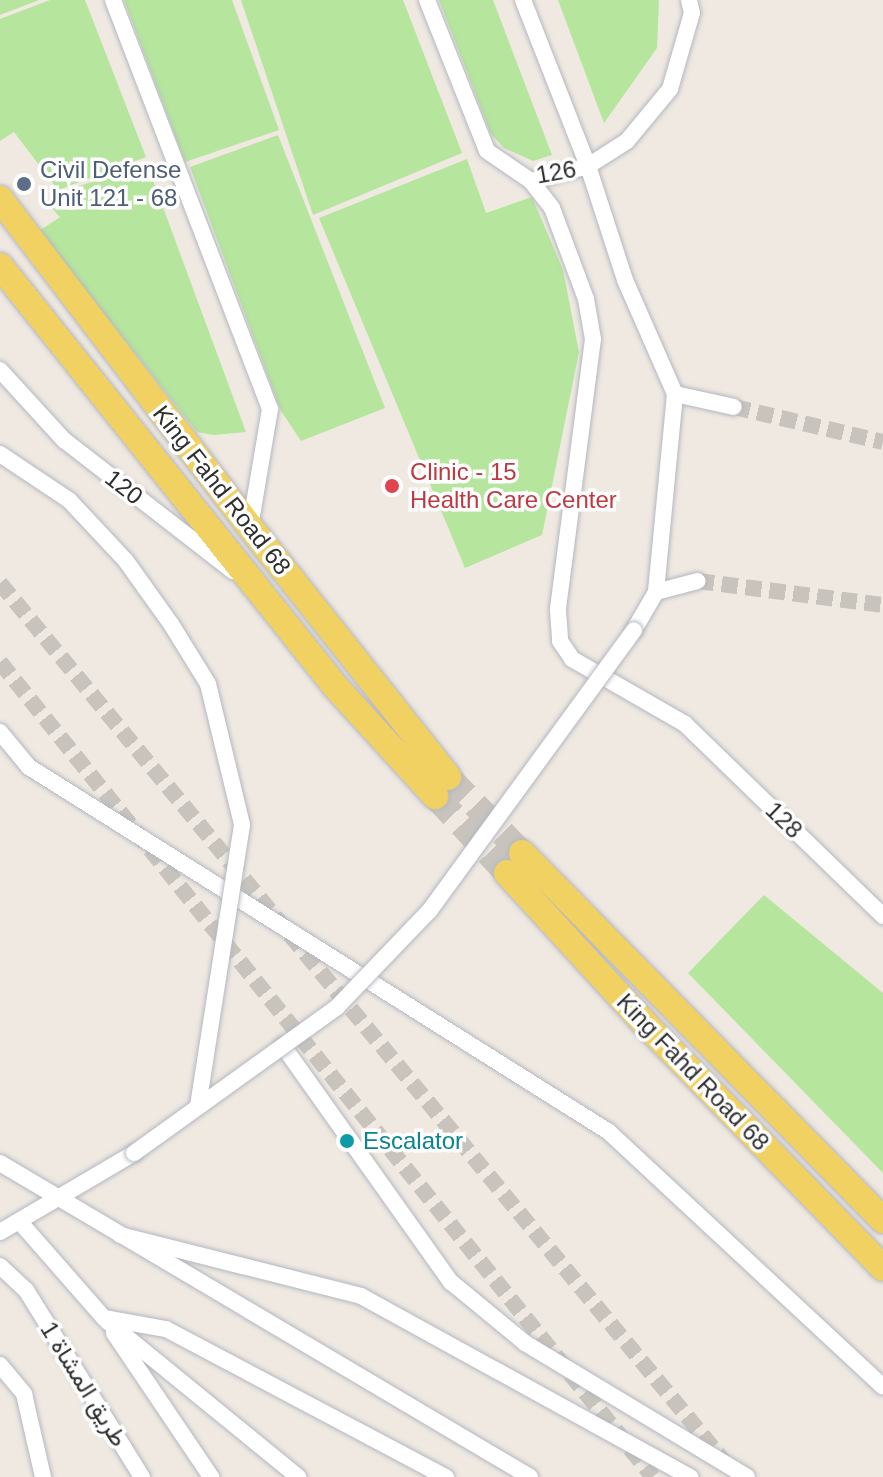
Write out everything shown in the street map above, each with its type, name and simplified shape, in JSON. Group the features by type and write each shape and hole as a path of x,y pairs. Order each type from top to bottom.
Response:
{"main road":[{"name":"King Fahd Road 68","path":"0,199 250,527 442,786 335,686 0,266"},
{"name":"King Fahd Road 68","path":"883,1220 514,863 651,1030 883,1268"}],"street":[{"path":"113,0 270,409 250,527"},
{"name":"126","path":"427,0 487,151 531,181 588,166 627,141 670,89 692,13 689,0"},
{"path":"0,1232 134,1153 337,1007 430,910 634,630 656,592 675,394 625,280 588,166 523,0"},
{"name":"128","path":"531,181 552,208 586,299 593,339 558,610 560,641 572,659 685,724 883,916"},
{"name":"120","path":"0,370 64,440 259,592"},
{"path":"675,394 734,407"},
{"path":"0,454 69,500 126,561 171,624 208,684 242,825 198,1107"},
{"path":"656,592 698,581"},
{"path":"0,732 29,767 609,1132 883,1387"},
{"path":"283,1046 451,1282 525,1343 747,1477"},
{"path":"0,1163 530,1477"},
{"path":"19,1221 104,1318 211,1477"},
{"path":"120,1235 361,1296 690,1477"},
{"name":"طريق المشاة 1","path":"0,1266 26,1290 142,1477"},
{"path":"104,1318 298,1477"},
{"path":"104,1318 166,1329 446,1477"},
{"path":"0,1365 24,1394 43,1477"}],"green space":[{"path":"0,0 39,0 0,15"},
{"path":"50,0 85,0 146,157 58,190 14,132 0,141 0,19"},
{"path":"124,0 232,0 279,130 185,162"},
{"path":"241,0 403,0 462,153 313,215"},
{"path":"439,0 493,0 552,155 533,161 504,148 491,134"},
{"path":"558,0 659,0 657,48 604,123"},
{"path":"278,135 385,408 301,441 281,411 190,167"},
{"path":"467,159 486,213 532,197 563,270 579,352 542,535 465,568 319,218"},
{"path":"147,164 246,432 214,435 197,432 39,231 60,217 49,205 64,191"},
{"path":"764,895 883,993 883,1173 688,973"}],"tunnel":[{"path":"734,407 883,442"},
{"path":"698,581 883,605"},
{"path":"0,583 723,1460"},
{"path":"0,662 653,1477"},
{"path":"448,777 522,853"},
{"path":"435,796 507,873"}],"place":[{"name":"Civil Defense Unit 121 - 68","path":"24,184"},
{"name":"Clinic - 15 Health Care Center","path":"392,486"},
{"name":"Escalator","path":"347,1141"}]}
